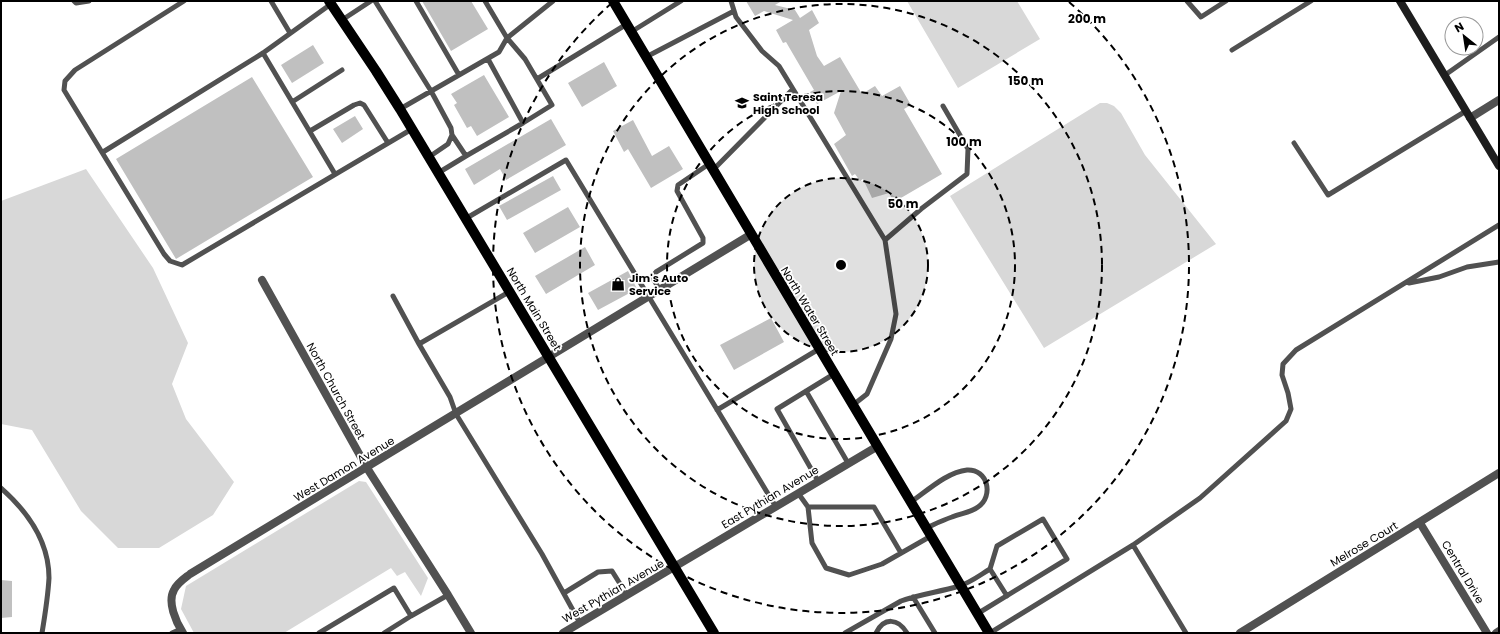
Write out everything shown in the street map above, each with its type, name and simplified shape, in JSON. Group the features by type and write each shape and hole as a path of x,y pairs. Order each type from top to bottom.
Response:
{"main road":[{"name":"North Water Street","path":"613,1 710,168 990,633"},
{"name":"North Main Street","path":"330,2 400,109 714,633"}],"street":[{"path":"1400,1 1499,166"},
{"path":"1468,114 1499,100"},
{"name":"West Damon Avenue","path":"182,631 174,613 172,600 173,590 190,574 750,235"},
{"name":"North Church Street","path":"262,280 367,468 471,633"},
{"name":"East Pythian Avenue","path":"674,568 878,446"},
{"name":"Melrose Court","path":"1240,633 1499,473"},
{"name":"Central Drive","path":"1420,523 1487,633"},
{"name":"West Pythian Avenue","path":"563,633 674,568"}],"lane":[{"path":"74,1 76,3 89,1"},
{"path":"184,1 75,70 65,81 64,90 164,254 170,261 182,265 412,129"},
{"path":"271,1 290,33"},
{"path":"342,20 371,1"},
{"path":"375,1 431,91 451,128 452,135 466,156"},
{"path":"416,1 459,75"},
{"path":"438,173 552,105 525,59 507,38 485,1"},
{"path":"400,109 499,52 507,38 553,1"},
{"path":"537,79 629,28 682,1"},
{"path":"732,1 736,17 762,51 779,66 885,240 896,314 891,339 867,394 853,406"},
{"path":"1187,1 1201,17 1226,1"},
{"path":"1232,50 1311,1"},
{"path":"103,152 263,53 330,2"},
{"path":"646,57 734,11"},
{"path":"1445,75 1499,37"},
{"path":"263,53 335,174"},
{"path":"488,59 523,123"},
{"path":"292,102 342,70"},
{"path":"660,290 652,277 656,272 703,243 703,238 676,191 678,185 710,168 793,90"},
{"path":"310,131 360,103 364,104 388,143"},
{"path":"885,240 921,209 967,174 968,148 943,106"},
{"path":"1294,143 1328,195 1468,114"},
{"path":"429,157 448,144 452,135"},
{"path":"465,218 566,160 776,507"},
{"path":"990,633 1133,545 1200,498 1286,421 1291,409 1282,375 1283,364 1296,350 1499,225"},
{"path":"1404,284 1439,277 1467,267 1499,262"},
{"path":"419,344 509,292"},
{"path":"393,296 450,397 456,414 542,554 580,623"},
{"path":"717,410 819,349"},
{"path":"818,481 776,409 834,374"},
{"path":"806,392 848,463"},
{"path":"798,493 808,507 812,543 826,568 849,575 882,564 901,553 952,517 971,511 979,506 987,494 988,486 980,473 967,470 941,481 911,502"},
{"path":"1,488 12,498 40,535 47,559 49,577 42,633"},
{"path":"808,507 874,507 901,553"},
{"path":"845,633 901,601 961,586 990,569 997,546 1042,519 1067,559 978,614"},
{"path":"1133,545 1186,633"},
{"path":"990,569 1007,596"},
{"path":"564,593 598,572 612,571 627,596"},
{"path":"319,633 394,588 412,616"},
{"path":"384,633 448,595"},
{"path":"913,597 935,633"},
{"path":"876,615 882,625"},
{"path":"876,633 882,625 888,622 898,622 907,633"},
{"path":"172,633 182,631"}],"shaded area":[{"path":"907,1 1017,1 1040,39 958,88"},
{"path":"1100,103 1107,103 1114,106 1121,113 1145,155 1216,244 1044,348 950,196"},
{"path":"86,169 153,268 188,343 172,384 186,419 234,482 213,515 159,548 118,548 81,511 32,430 1,424 1,201"},
{"path":"359,481 366,482 428,578 421,596 405,572 397,576 391,568 284,633 194,633 181,609 186,586"}],"building":[{"path":"422,1 471,1 488,29 451,51"},
{"path":"746,1 782,1 775,5 795,10 800,18 812,10 819,23 809,30 817,56 824,66 840,57 862,94 875,86 882,96 900,86 911,105 904,109 942,174 894,202 889,193 872,198 863,179 860,181 855,174 852,176 834,144 846,135 834,113 841,91 817,104 810,92 814,90 786,42 783,43 776,30 793,20 764,11 755,16"},
{"path":"313,45 324,63 292,83 281,65"},
{"path":"604,62 617,86 582,107 568,83"},
{"path":"484,75 509,117 477,136 471,126 467,128 454,105 457,103 451,94"},
{"path":"252,77 313,177 176,259 116,159"},
{"path":"355,116 363,129 342,143 333,129"},
{"path":"551,119 566,145 506,180 500,169 474,185 465,169"},
{"path":"633,120 652,156 669,146 683,169 651,188 628,149 624,152 613,131"},
{"path":"553,176 561,190 507,220 499,206"},
{"path":"568,207 580,227 535,253 523,233"},
{"path":"585,247 595,265 546,294 535,276"},
{"path":"628,271 637,289 598,310 588,293"},
{"path":"771,318 784,342 734,370 720,345"},
{"path":"1,580 12,581 12,617 1,618"}],"place":[{"name":"Saint Teresa High School","path":"742,103"},
{"name":"Jim's Auto Service","path":"618,284"}]}
